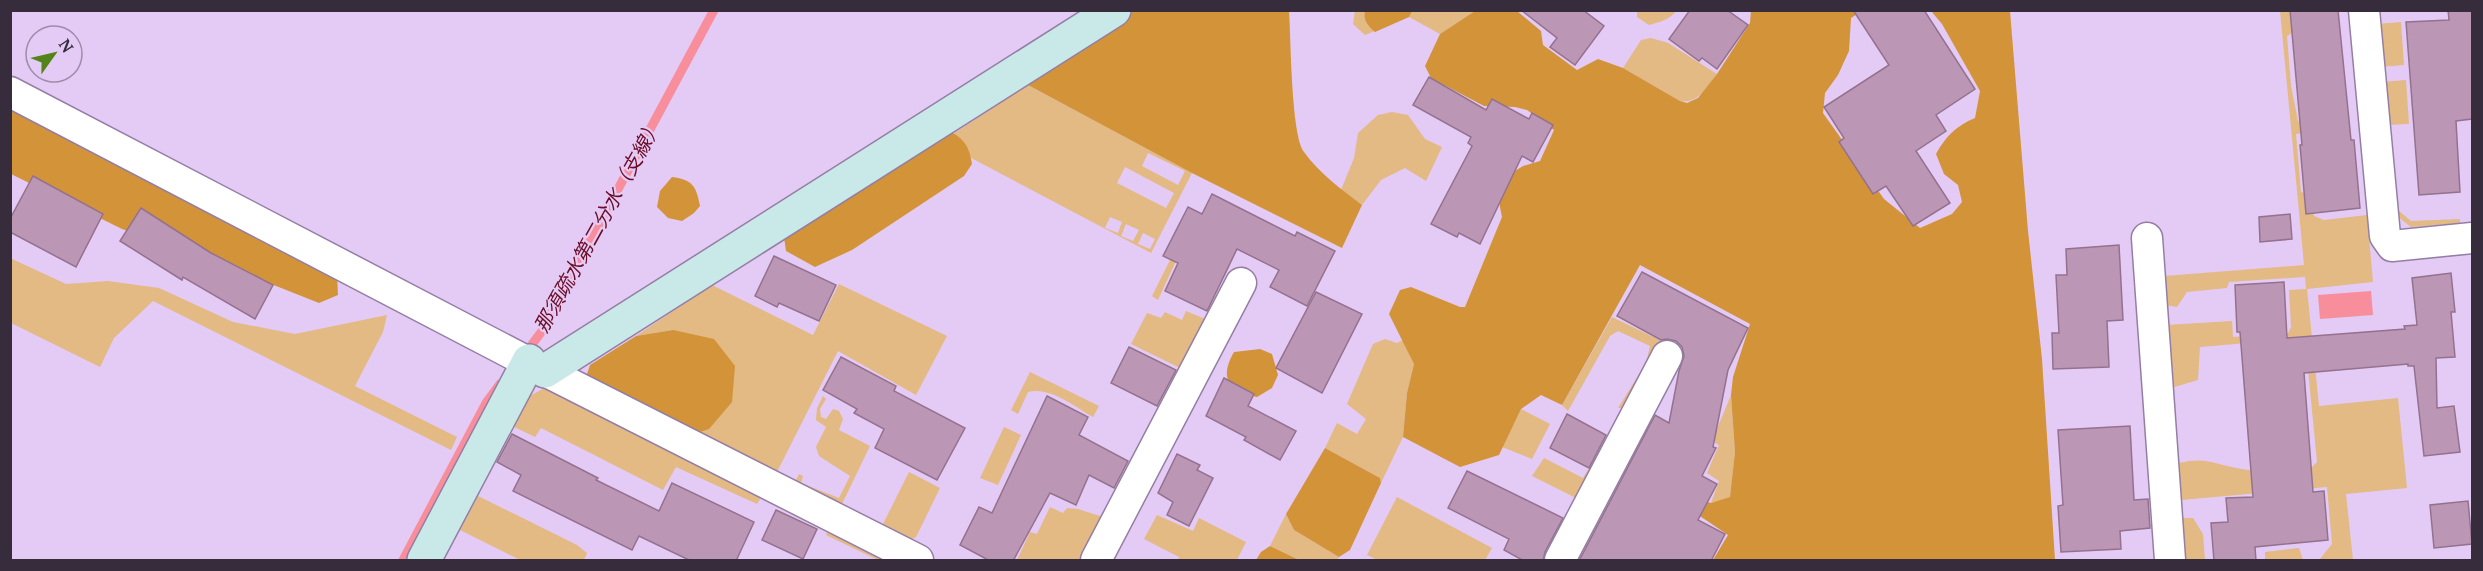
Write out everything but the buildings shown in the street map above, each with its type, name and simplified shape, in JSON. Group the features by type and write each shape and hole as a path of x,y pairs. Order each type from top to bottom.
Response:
{"street":[{"path":"424,561 537,366 1114,10"},
{"path":"2364,10 2385,236 2392,246 2472,238"},
{"path":"10,92 918,561"},
{"path":"2147,238 2170,561"},
{"path":"1096,561 1241,283"},
{"path":"1560,561 1667,356"}],"shaded area":[{"path":"1355,10 1475,11 1440,34 1409,17 1365,35 1353,24"},
{"path":"1365,10 1412,11 1409,17 1375,32 1367,23"},
{"path":"1637,10 1676,11 1667,19 1649,25 1637,17"},
{"path":"1134,11 1289,11 1294,107 1300,142 1304,152 1317,167 1362,205 1342,248 1192,173 1028,85 1042,68"},
{"path":"1475,11 1517,11 1541,31 1543,45 1577,70 1598,59 1623,68 1687,103 1698,98 1717,74 1750,23 1751,11 1862,11 1851,18 1849,51 1838,75 1825,93 1823,113 1884,199 1920,228 1952,214 1962,202 1958,185 1944,174 1936,154 1952,132 1975,118 1980,91 1942,24 1931,11 2010,11 2028,231 2042,359 2055,560 1713,560 1728,535 1688,508 1691,498 1711,503 1730,497 1735,452 1731,395 1733,377 1750,324 1640,265 1562,405 1541,395 1521,409 1499,455 1460,467 1403,437 1407,393 1414,364 1389,314 1400,290 1411,287 1465,307 1502,217 1498,197 1505,177 1523,166 1540,161 1554,130 1527,110 1515,107 1484,106 1431,78 1425,66 1440,34"},
{"path":"2280,11 2290,11 2298,15 2298,29 2287,36 2291,86 2298,121 2310,126 2310,132 2296,134 2301,192 2310,195 2314,216 2324,220 2367,215 2373,282 2307,289 2319,406 2398,398 2407,488 2346,494 2353,560 2319,560 2332,544 2327,487 2181,500 2179,463 2197,460 2242,469 2268,471 2312,467 2317,462 2305,338 2200,347 2198,380 2171,388 2166,325 2232,321 2233,337 2288,333 2291,327 2289,290 2306,289 2305,277 2229,282 2227,288 2187,292 2177,307 2165,305 2164,276 2304,265"},
{"path":"2401,22 2404,65 2380,67 2377,24"},
{"path":"1651,38 1668,43 1717,74 1697,97 1680,101 1623,68 1641,40"},
{"path":"2406,80 2409,124 2385,125 2382,82"},
{"path":"1028,85 1192,173 1151,253 941,142","holes":["1148,153 1185,171 1178,185 1142,166","1125,167 1174,193 1166,208 1117,183","1110,217 1122,222 1118,233 1105,228","1126,224 1139,230 1133,241 1121,236","1143,233 1155,239 1150,249 1138,244"]},
{"path":"10,95 337,275 338,295 319,303 198,255 122,229 11,174"},
{"path":"1392,112 1408,115 1425,139 1442,147 1426,181 1405,168 1381,180 1362,205 1341,190 1354,158 1358,133 1378,115"},
{"path":"949,131 963,140 969,153 972,164 964,176 852,250 815,267 786,251 783,230"},
{"path":"2390,172 2394,172 2399,211 2411,221 2460,219 2460,223 2411,227 2393,213"},
{"path":"672,177 689,182 699,199 700,206 682,221 668,218 657,207 660,191"},
{"path":"1179,242 1229,267 1225,276 1194,261 1175,263 1158,300 1152,296"},
{"path":"10,258 66,284 108,281 159,288 233,322 295,334 387,315 383,332 355,386 457,437 451,450 153,301 114,338 100,367 11,323"},
{"path":"839,284 947,336 916,395 838,351 777,472 697,433 673,330 636,336 712,285 813,335"},
{"path":"2371,291 2373,315 2320,319 2318,295"},
{"path":"1186,311 1205,319 1180,368 1131,344 1147,313 1161,318 1165,312 1182,320"},
{"path":"1612,317 1666,343 1628,408 1618,408 1646,363 1650,346 1618,331 1610,336 1568,411 1562,405"},
{"path":"673,330 714,339 735,366 732,402 709,429 697,433 596,385 587,374 590,365 636,336"},
{"path":"1385,339 1397,343 1403,340 1414,364 1407,393 1403,437 1381,483 1380,478 1325,448 1337,423 1357,434 1366,419 1347,404 1373,344"},
{"path":"1260,349 1272,354 1278,375 1272,388 1257,397 1233,387 1227,376 1227,369 1234,352"},
{"path":"1030,372 1099,406 1093,417 1062,398 1036,391 1028,392 1018,414 1011,410"},
{"path":"548,386 764,493 757,504 676,467 663,490 541,428 535,437 512,426 528,397"},
{"path":"1731,395 1735,452 1730,498 1711,503 1719,481 1707,473 1719,445 1712,441"},
{"path":"823,396 826,399 820,409 821,417 826,419 833,409 839,411 843,419 839,430 870,446 841,506 798,485 796,480 799,474 803,476 801,483 839,498 850,476 819,456 816,447 826,427 816,420 817,408"},
{"path":"1521,409 1550,424 1532,459 1502,447"},
{"path":"1004,427 1021,435 998,485 980,478"},
{"path":"1607,438 1580,500 1532,476 1544,458 1583,478"},
{"path":"1325,448 1380,478 1381,483 1350,550 1339,557 1294,530 1286,514"},
{"path":"909,472 940,488 916,537 905,542 880,530"},
{"path":"478,496 577,545 587,553 584,560 520,560 460,530"},
{"path":"1397,497 1492,548 1485,560 1377,560 1367,555"},
{"path":"1050,507 1063,513 1067,508 1078,509 1103,517 1083,560 1017,560 1030,532 1037,534"},
{"path":"1286,514 1294,530 1339,557 1337,560 1299,560 1270,546"},
{"path":"1157,515 1193,531 1199,518 1246,542 1237,560 1178,560 1179,557 1144,539"},
{"path":"2182,518 2193,518 2203,534 2205,560 2185,560"},
{"path":"829,529 890,560 878,560 826,535"},
{"path":"1270,546 1299,560 1256,560 1261,552"},
{"path":"2299,548 2303,560 2265,560 2265,552"}],"waterway":[{"name":"那須疏水第二分水（支線）","path":"524,355 542,331 714,10"},
{"name":"那須疏水第二分水（支線）","path":"403,560 486,403 500,384"}]}
